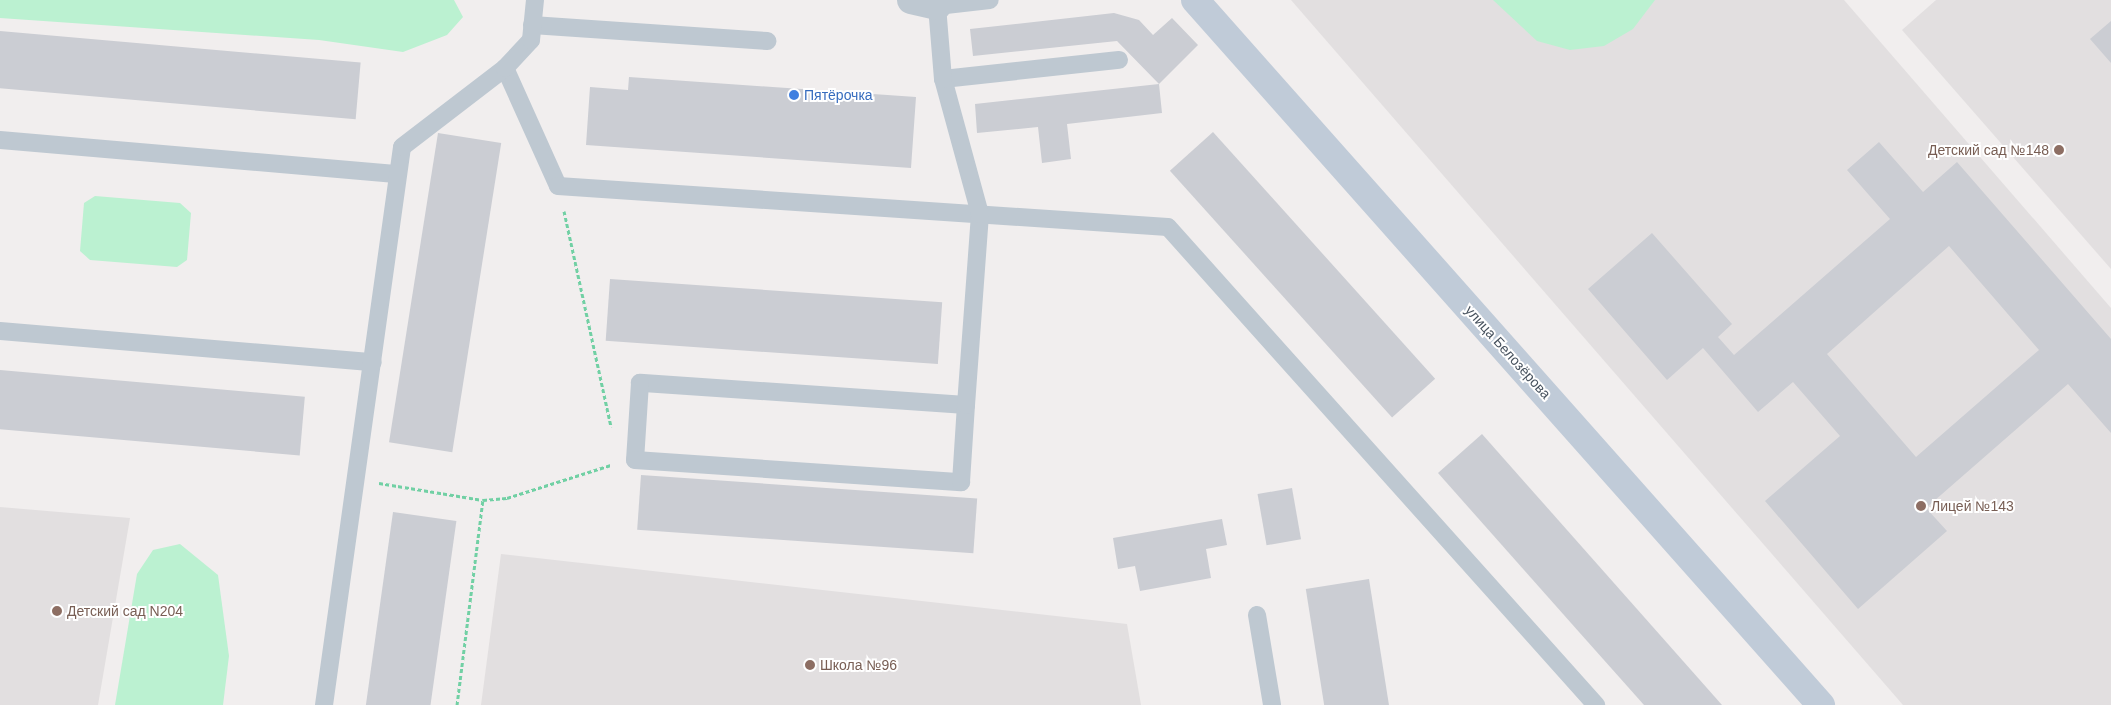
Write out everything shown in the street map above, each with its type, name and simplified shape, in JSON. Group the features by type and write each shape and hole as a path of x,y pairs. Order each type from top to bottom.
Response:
{"street":[{"path":"912,0 938,6"},
{"name":"улица Белозёрова","path":"1195,0 1821,705"}],"lane":[{"path":"324,705 373,362 396,174 402,146 505,68 531,40 535,0"},
{"path":"966,405 640,383 635,460 961,482 980,214 943,79 938,6 990,0"},
{"path":"532,25 767,41"},
{"path":"943,79 1119,60"},
{"path":"505,68 558,186 1168,227 1596,705"},
{"path":"0,140 396,174"},
{"path":"0,331 373,362"},
{"path":"1257,615 1272,705"}],"path":[{"path":"558,186 612,434"},
{"path":"356,480 482,500 507,498 581,478 616,464 615,456"},
{"path":"457,705 482,500"}],"shaded area":[{"name":"Лицей №143","path":"1291,0 1844,0 2111,308 2111,705 1903,705"},
{"name":"Детский сад №148","path":"1936,0 2111,0 2111,269 1902,30"},
{"name":"Детский сад N204","path":"0,507 130,518 98,705 0,705"},
{"name":"Школа №96","path":"501,554 1127,624 1141,705 481,705"}],"green space":[{"path":"0,0 454,0 463,17 447,35 403,52 319,40 0,18"},
{"path":"1493,0 1655,0 1633,29 1604,46 1570,50 1537,41"},
{"path":"95,196 180,203 191,213 187,260 177,267 90,260 80,251 84,203"},
{"path":"180,544 218,575 229,656 223,705 115,705 137,574 153,550"}],"building":[{"path":"1114,13 1139,20 1153,35 1172,18 1198,45 1159,84 1117,41 973,56 970,29"},
{"path":"2111,21 2111,63 2090,39"},
{"path":"0,31 361,63 356,119 0,88"},
{"path":"629,77 916,97 911,168 586,145 590,87 628,90"},
{"path":"1159,84 1162,113 1067,124 1071,159 1042,163 1038,127 977,133 975,104"},
{"path":"1213,132 1435,379 1392,418 1170,171"},
{"path":"438,133 501,143 452,452 389,442"},
{"path":"1879,142 1923,192 1957,162 2111,339 2111,433 2068,384 1926,508 1947,531 1858,609 1765,501 1840,436 1793,382 1758,412 1703,348 1667,380 1588,289 1652,233 1732,324 1718,337 1734,355 1890,219 1847,170","holes":["1949,246 2039,350 1916,457 1827,354"]},
{"path":"610,279 942,302 938,364 606,341"},
{"path":"0,370 305,397 300,455 0,429"},
{"path":"1482,434 1722,705 1644,705 1438,473"},
{"path":"641,475 977,499 973,553 637,530"},
{"path":"1292,488 1301,539 1267,545 1258,494"},
{"path":"393,512 456,521 431,705 366,705"},
{"path":"1222,519 1227,545 1206,549 1211,578 1140,591 1135,566 1118,569 1113,538"},
{"path":"1369,579 1389,705 1324,705 1306,589"}],"place":[{"name":"Пятёрочка","path":"794,95"},
{"name":"Детский сад №148","path":"2059,150"},
{"name":"Лицей №143","path":"1921,506"},
{"name":"Детский сад N204","path":"57,611"},
{"name":"Школа №96","path":"810,665"}]}
